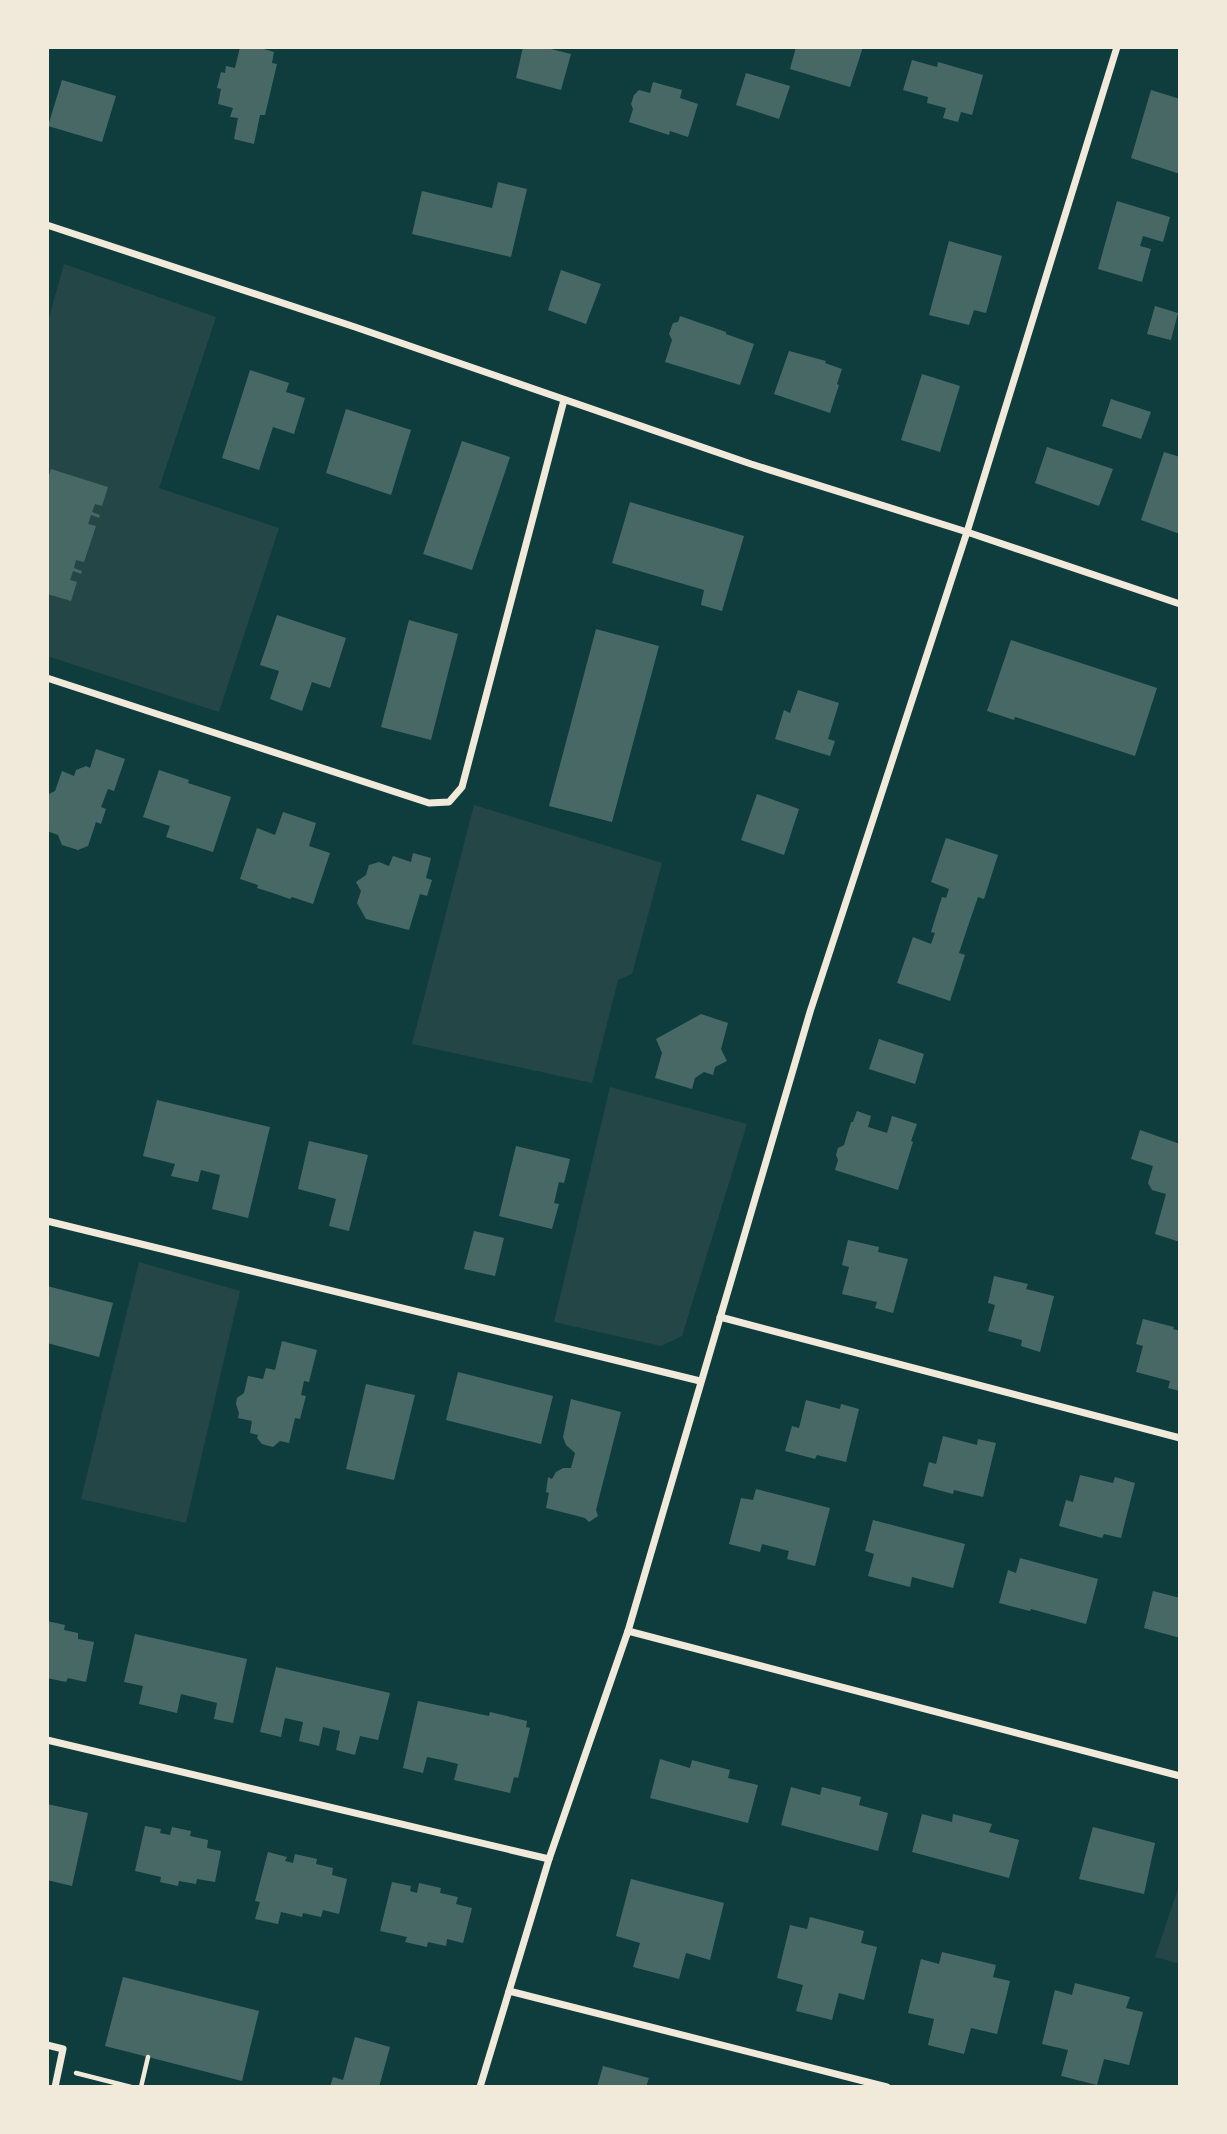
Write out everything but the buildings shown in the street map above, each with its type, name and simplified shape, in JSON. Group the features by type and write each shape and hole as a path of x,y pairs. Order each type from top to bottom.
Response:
{"street":[{"path":"480,2087 549,1859 628,1631 810,1012 967,532 1117,47"},
{"path":"47,225 355,327 751,464 967,532 1180,604"},
{"path":"47,678 429,803 449,802 462,787 564,400"},
{"path":"47,1221 701,1381"},
{"path":"720,1317 1180,1438"},
{"path":"628,1631 1180,1776"},
{"path":"47,1740 549,1859"},
{"path":"509,1991 887,2087"},
{"path":"47,2045 63,2049 55,2087"}],"path":[{"path":"141,2087 148,2057"},
{"path":"59,2068 131,2087"}],"shaded area":[{"path":"64,264 216,317 159,488 279,528 219,712 47,656 47,325"},
{"path":"474,805 662,863 632,974 618,980 592,1083 412,1044"},
{"path":"610,1087 747,1124 682,1336 661,1346 554,1322"},
{"path":"139,1262 240,1291 186,1523 81,1499"},
{"path":"1180,1883 1180,1964 1155,1957"}]}
